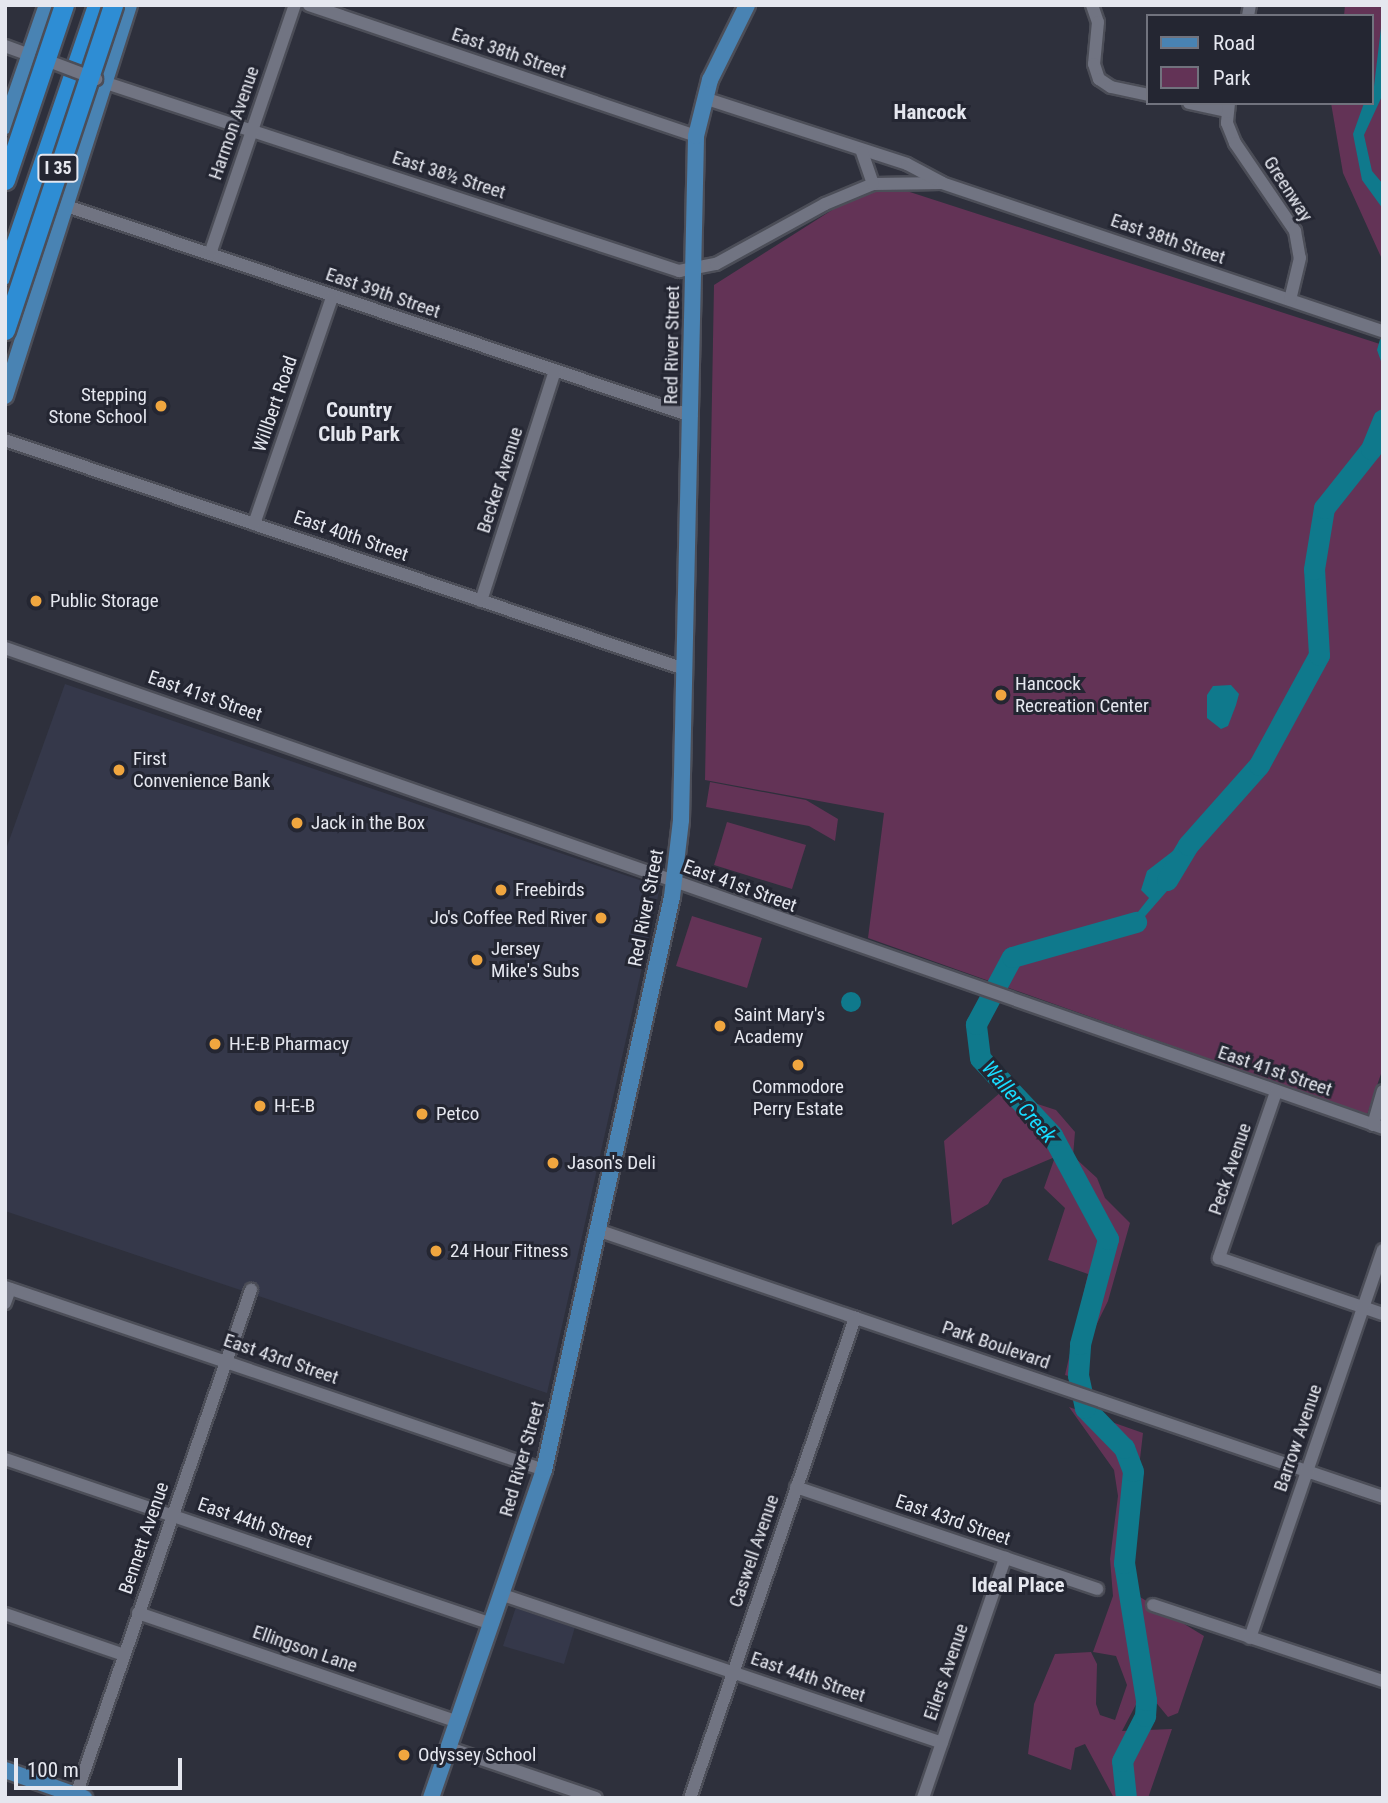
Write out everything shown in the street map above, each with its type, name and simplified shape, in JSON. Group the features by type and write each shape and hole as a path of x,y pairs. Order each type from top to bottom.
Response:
{"highway":[{"name":"I 35","path":"5,180 64,5"},
{"name":"I 35","path":"5,231 83,5"},
{"name":"I 35","path":"5,274 97,5"},
{"name":"I 35","path":"5,330 113,5"}],"main road":[{"path":"5,126 36,57 47,5"},
{"path":"5,396 100,81 129,5"},
{"name":"Red River Street","path":"431,1798 544,1470 674,883 681,820 696,136 704,98 747,5"},
{"path":"5,1770 78,1797"}],"street":[{"name":"Harmon Avenue","path":"210,254 295,5"},
{"name":"East 38th Street","path":"309,5 696,136"},
{"path":"1092,5 1098,22 1094,64 1099,79 1111,87 1146,95"},
{"name":"East 38½ Street","path":"5,46 100,81 678,271 716,264 825,204 873,184"},
{"name":"East 38th Street","path":"704,98 862,152 907,164 942,183 1378,329"},
{"path":"1208,105 1228,107"},
{"name":"Greenway","path":"1228,107 1235,143 1295,231 1300,258 1290,300"},
{"path":"862,152 873,184"},
{"name":"East 38th Street","path":"873,184 942,183"},
{"name":"East 39th Street","path":"64,205 691,416"},
{"name":"Willbert Road","path":"254,524 332,297"},
{"name":"Becker Avenue","path":"481,601 555,372"},
{"name":"East 40th Street","path":"5,440 684,669"},
{"name":"East 41st Street","path":"5,648 562,840 674,883 1004,999 1378,1127"},
{"path":"1378,1127 1383,1091"},
{"name":"Peck Avenue","path":"1276,1092 1219,1258 1363,1307"},
{"name":"Park Boulevard","path":"597,1230 1383,1497"},
{"name":"Barrow Avenue","path":"1250,1638 1383,1250"},
{"path":"5,1303 8,1288"},
{"name":"East 43rd Street","path":"8,1288 544,1470"},
{"name":"Bennett Avenue","path":"78,1797 138,1613 251,1290"},
{"path":"1363,1307 1383,1314"},
{"name":"Caswell Avenue","path":"690,1798 855,1318"},
{"name":"East 44th Street","path":"5,1459 492,1624"},
{"name":"East 43rd Street","path":"796,1487 1097,1589"},
{"name":"Eilers Avenue","path":"923,1798 1005,1558"},
{"name":"East 44th Street","path":"503,1595 942,1743"},
{"path":"1153,1605 1383,1681"},
{"name":"Ellingson Lane","path":"138,1613 459,1722"},
{"path":"5,1614 124,1655"},
{"path":"449,1748 596,1798"}],"shaded area":[{"path":"65,684 660,887 547,1393 5,1211 5,852"},
{"path":"516,1607 575,1627 564,1664 503,1646"}],"green space":[{"path":"1345,5 1383,5 1383,316 1381,257 1343,173 1331,105 1374,105 1374,14 1344,14"},
{"path":"882,183 1383,345 1383,1068 1367,1115 868,938 884,813 705,780 714,285 873,184"},
{"path":"710,782 806,800 838,819 835,841 809,826 706,807"},
{"path":"727,822 806,845 792,889 714,865"},
{"path":"692,916 762,938 747,988 676,966"},
{"path":"1001,1092 1056,1110 1075,1132 1073,1156 1097,1178 1105,1198 1130,1223 1108,1301 1087,1344 1086,1381 1065,1375 1088,1274 1048,1260 1065,1208 1044,1188 1055,1157 1003,1179 988,1204 952,1225 944,1141"},
{"path":"1069,1407 1143,1433 1129,1554 1135,1594 1204,1636 1178,1713 1168,1717 1154,1700 1141,1695 1122,1731 1172,1729 1148,1798 1114,1798 1085,1744 1075,1748 1071,1770 1028,1754 1034,1704 1055,1654 1091,1652 1097,1664 1096,1704 1100,1715 1115,1720 1127,1685 1116,1656 1093,1652 1113,1596 1110,1559 1118,1496 1114,1470"}],"water":[{"path":"1383,11 1383,94 1364,135 1372,171 1383,184 1383,209 1362,180 1353,134 1363,105 1374,105"},
{"path":"1383,329 1383,435 1345,495 1340,482 1381,419 1382,364 1377,350"},
{"path":"1335,490 1339,500 1328,515 1322,552 1317,555 1313,545 1319,514"},
{"path":"1231,685 1239,694 1228,726 1221,729 1207,718 1207,695 1213,686"},
{"path":"1173,851 1185,859 1187,868 1133,930 1110,936 1110,927 1134,917 1149,898 1141,890 1147,871"},
{"path":"851,992 858,995 861,1002 858,1009 851,1012 844,1009 841,1002 844,995"}],"waterway":[{"name":"Waller Creek","path":"1167,880 1188,845 1259,765 1319,655 1314,569 1324,508 1371,449 1383,419"},
{"name":"Waller Creek","path":"1126,1798 1122,1761 1145,1716 1146,1700 1124,1563 1133,1471 1124,1448 1085,1408 1078,1375 1080,1344 1108,1239 1052,1135 980,1058 976,1024 1012,957 1136,922"}],"place":[{"name":"Stepping Stone School","path":"161,406"},
{"name":"Public Storage","path":"36,601"},
{"name":"Hancock Recreation Center","path":"1001,695"},
{"name":"First Convenience Bank","path":"119,770"},
{"name":"Jack in the Box","path":"297,823"},
{"name":"Freebirds","path":"501,890"},
{"name":"Jo's Coffee Red River","path":"601,918"},
{"name":"Jersey Mike's Subs","path":"477,960"},
{"name":"Saint Mary's Academy","path":"720,1026"},
{"name":"H-E-B Pharmacy","path":"215,1044"},
{"name":"Commodore Perry Estate","path":"798,1065"},
{"name":"H-E-B","path":"260,1106"},
{"name":"Petco","path":"422,1114"},
{"name":"Jason's Deli","path":"553,1163"},
{"name":"24 Hour Fitness","path":"436,1251"},
{"name":"Odyssey School","path":"404,1755"}],"district":[{"name":"Hancock","path":"930,112"},
{"name":"Country Club Park","path":"359,422"},
{"name":"Ideal Place","path":"1018,1585"}]}
